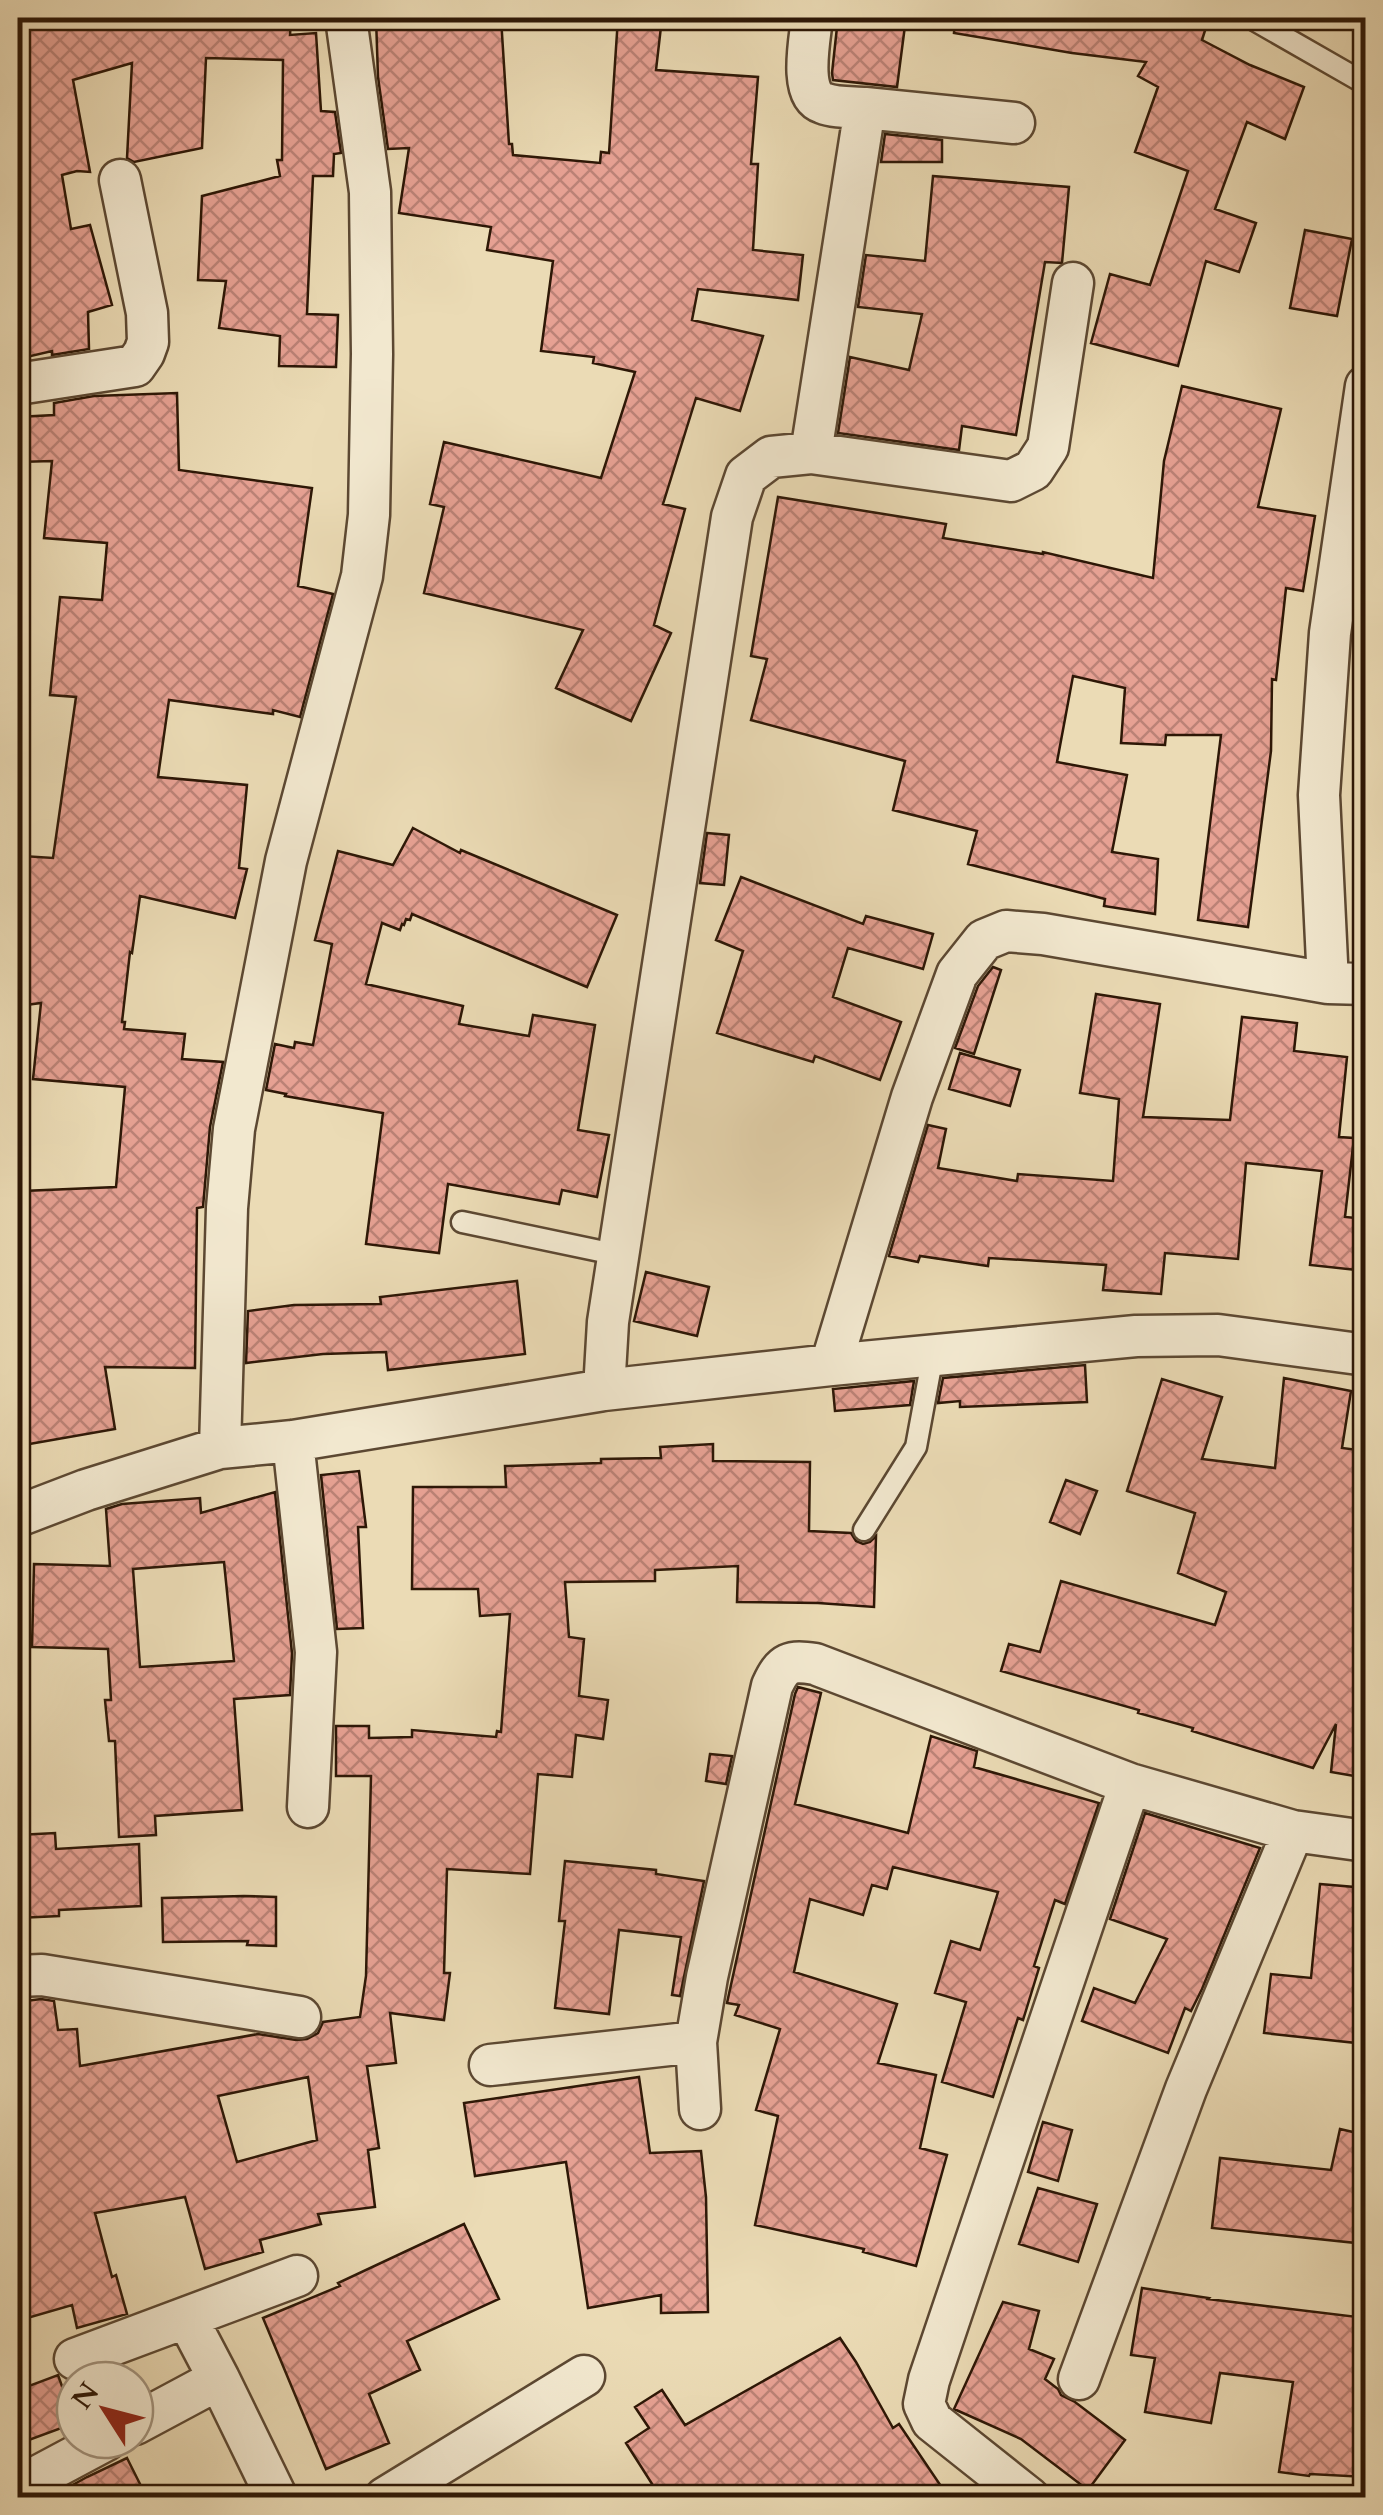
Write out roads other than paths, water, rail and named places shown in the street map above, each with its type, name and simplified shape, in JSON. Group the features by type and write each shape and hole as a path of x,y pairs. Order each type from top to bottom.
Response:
{"street":[{"path":"220,1448 227,1208 234,1129 286,861 362,576 369,515 370,192 346,18"},
{"path":"812,18 808,80 816,100 1014,123"},
{"path":"811,453 864,108"},
{"path":"18,384 134,366 144,353 147,312 120,180"},
{"path":"604,1390 608,1322 732,517 746,476 771,457 811,453 1012,482 1033,470 1048,448 1073,283"},
{"path":"831,1365 912,1097 957,974 984,940 1006,932 1043,934 1347,983 1319,796 1330,633 1366,386"},
{"path":"18,1516 220,1448 293,1441 604,1390 1136,1336 1218,1335 1366,1355"},
{"path":"293,1441 316,1652 308,1807"},
{"path":"700,2109 696,2042 707,1977 772,1686 780,1668 795,1661 815,1664 1130,1784 1293,1831 1366,1841"},
{"path":"1028,2498 932,2421 924,2404 1130,1784"},
{"path":"1079,2378 1186,2089 1293,1831"},
{"path":"18,1976 42,1976 300,2017"},
{"path":"490,2065 696,2042"},
{"path":"74,2359 297,2276"},
{"path":"187,2318 277,2498"},
{"path":"385,2498 584,2376"},
{"path":"155,2414 219,2380"},
{"path":"18,2487 69,2460"}],"lane":[{"path":"1256,22 1366,84"},
{"path":"462,1222 619,1255"},
{"path":"864,1530 916,1446 933,1355"}]}
